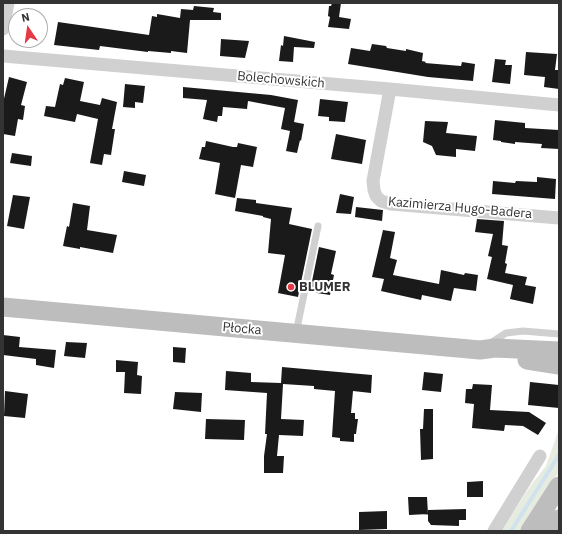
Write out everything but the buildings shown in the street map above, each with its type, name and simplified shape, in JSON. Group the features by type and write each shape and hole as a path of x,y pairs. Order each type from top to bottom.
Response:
{"street":[{"path":"3,29 8,3"},
{"name":"Bolechowskich","path":"3,56 559,104"},
{"name":"Kazimierza Hugo-Badera","path":"390,89 373,181 376,196 381,201 391,204 559,218"},
{"name":"Płocka","path":"3,307 480,350 502,356 559,365"},
{"name":"Płocka","path":"480,350 495,348 559,351"},
{"path":"494,531 540,456"},
{"path":"530,531 559,486"}],"lane":[{"path":"296,333 318,226"},
{"path":"480,350 506,333 523,331 559,334"}],"shaded area":[{"path":"559,429 559,472 520,531 501,531 531,485 546,466"}],"waterway":[{"path":"511,531 559,455"}],"place":[{"name":"BLUMER","path":"291,287"}]}
